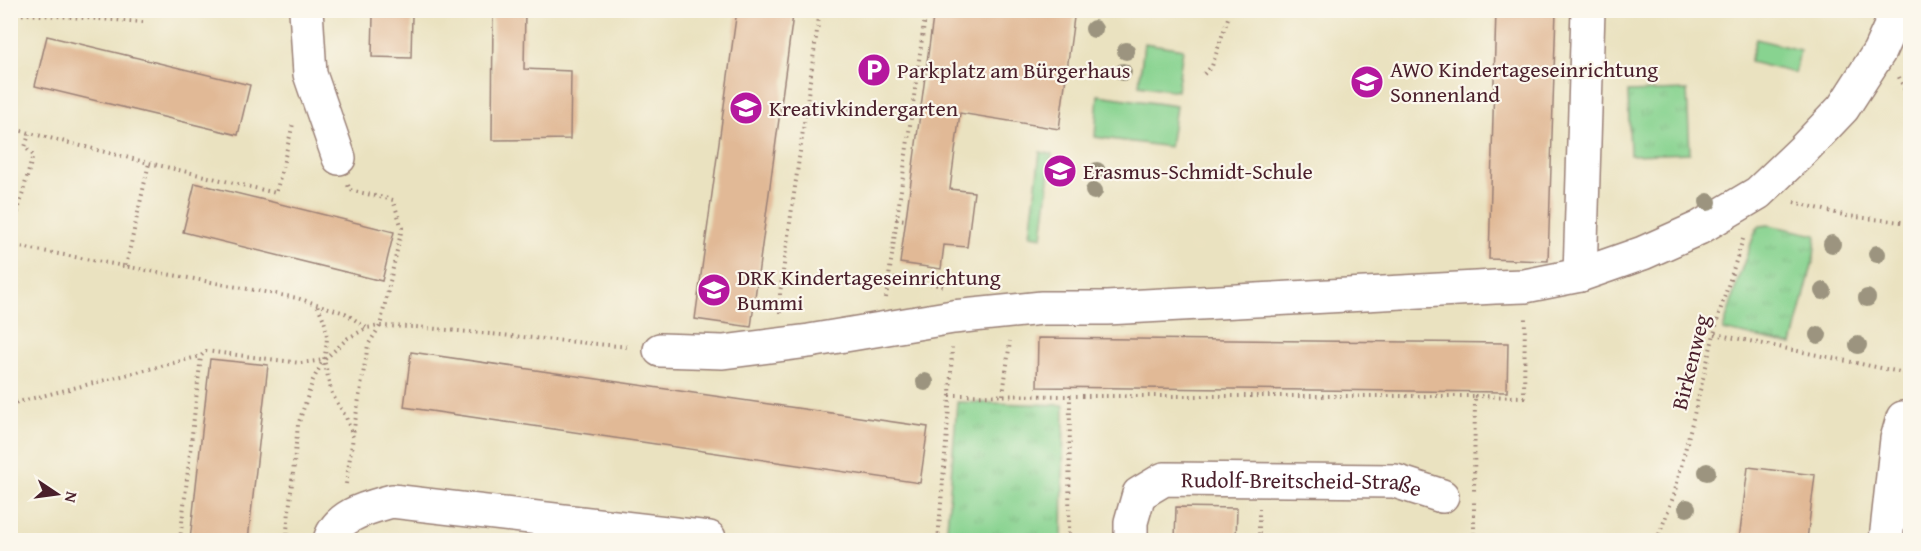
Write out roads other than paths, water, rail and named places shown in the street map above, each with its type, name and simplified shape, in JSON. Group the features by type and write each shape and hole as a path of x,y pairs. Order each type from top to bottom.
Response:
{"street":[{"path":"306,10 310,74 339,158"},
{"path":"1580,275 1588,10"},
{"path":"660,350 723,352 852,334 953,302 1013,310 1107,308 1525,286 1580,275 1643,253 1699,228 1758,193 1843,108 1880,52 1898,10"},
{"path":"1886,540 1897,439 1903,418"},
{"name":"Rudolf-Breitscheid-Straße","path":"1131,540 1131,522 1139,494 1164,479 1395,481 1442,496"},
{"path":"332,535 360,510 392,501 709,538"}],"place":[{"name":"Parkplatz am Bürgerhaus","path":"874,70"},
{"name":"AWO Kindertageseinrichtung Sonnenland","path":"1367,82"},
{"name":"Kreativkindergarten","path":"746,108"},
{"name":"Erasmus-Schmidt-Schule","path":"1060,171"},
{"name":"DRK Kindertageseinrichtung Bummi","path":"714,290"}]}
